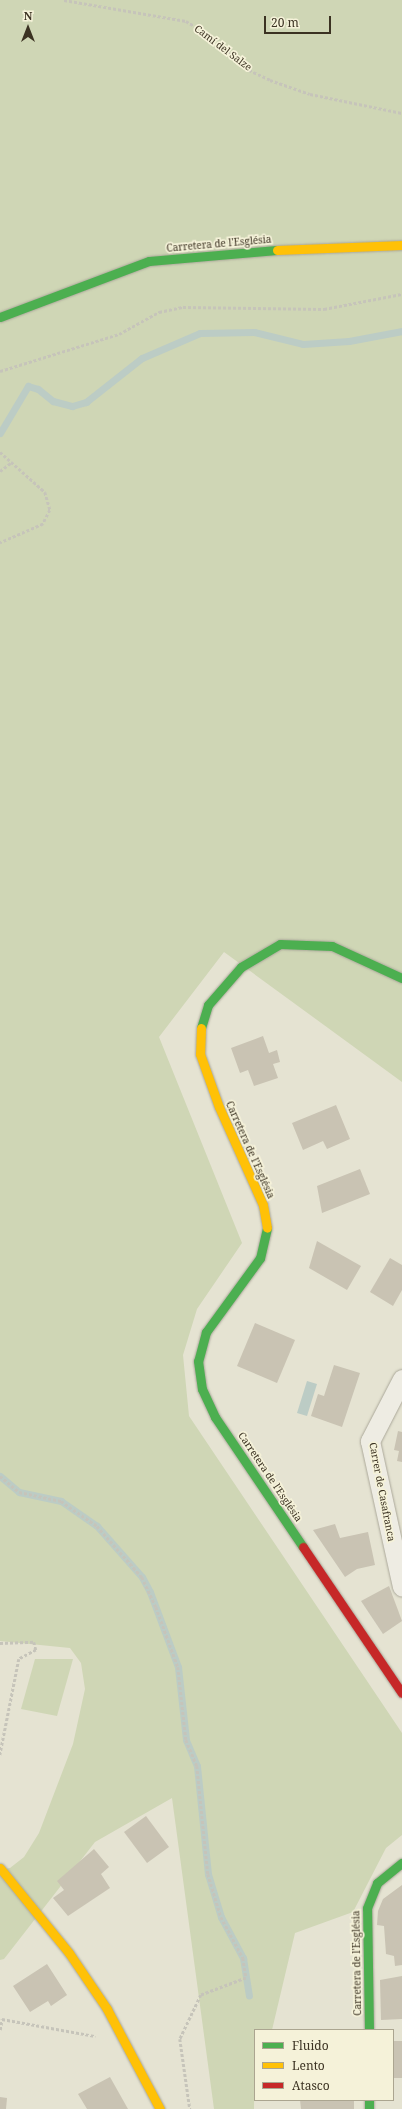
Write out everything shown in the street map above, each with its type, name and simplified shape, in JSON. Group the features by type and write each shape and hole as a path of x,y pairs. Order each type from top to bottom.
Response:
{"main road":[{"name":"Carretera de l'Església","path":"0,317 114,272 149,262 230,252 402,245"},
{"name":"Carretera de l'Església","path":"402,978 332,946 315,942 280,944 240,967 208,1005 199,1033 200,1054 219,1107 263,1205 267,1229 260,1258 206,1332 198,1351 198,1361 200,1382 215,1417 402,1693"},
{"name":"Carretera de l'Església","path":"369,2029 367,1908 376,1882 402,1862"},
{"path":"0,1868 64,1947 106,2009 160,2109"}],"street":[{"name":"Carrer de Casafranca","path":"402,1380 370,1441 402,1587"}],"path":[{"name":"Camí del Salze","path":"64,0 186,21 206,33 249,70 270,80 310,94 402,113"},
{"path":"0,371 119,334 159,312 183,307 324,309 402,294"},
{"path":"0,543 43,524 50,510 45,492 1,453"},
{"path":"0,471 12,462"},
{"path":"0,1476 19,1492 61,1501 97,1526 142,1577 156,1607 178,1667 186,1740 197,1766 208,1874 221,1917 243,1958 246,1978 201,1995 180,2039 190,2109"},
{"path":"0,1643 34,1642 36,1650 19,1659 0,1755"},
{"path":"0,2030 2,2019 96,2036 100,2042"}],"green space":[{"path":"0,0 402,0 402,1082 224,952 159,1037 242,1243 197,1309 183,1355 189,1416 402,1733 402,1835 386,1848 353,1912 295,1933 272,2029 254,2029 254,2109 214,2109 172,1798 95,1842 4,1959 0,1960 0,1870 10,1868 24,1857 39,1833 73,1744 85,1689 81,1663 70,1648 0,1641"},
{"path":"35,1659 73,1659 57,1716 21,1709"}],"shaded area":[{"path":"307,1381 317,1384 307,1416 297,1413"}],"building":[{"path":"263,1036 269,1053 277,1050 280,1062 273,1064 278,1078 254,1086 248,1070 240,1073 231,1048"},
{"path":"336,1105 350,1139 327,1149 323,1141 303,1150 292,1123"},
{"path":"360,1169 370,1194 322,1213 317,1186"},
{"path":"317,1241 361,1266 347,1290 309,1268"},
{"path":"390,1258 402,1265 402,1290 393,1306 370,1292"},
{"path":"255,1323 295,1340 277,1383 237,1366"},
{"path":"334,1365 360,1373 342,1427 311,1416 318,1394 324,1396"},
{"path":"398,1431 402,1432 402,1462 397,1461 399,1451 394,1450"},
{"path":"335,1524 340,1538 368,1532 375,1565 357,1569 345,1577 313,1530"},
{"path":"389,1586 402,1621 383,1634 361,1601"},
{"path":"146,1816 169,1847 147,1863 124,1832"},
{"path":"94,1849 109,1867 101,1874 110,1888 68,1916 53,1898 64,1890 57,1881"},
{"path":"402,1885 402,1965 395,1966 394,1956 386,1954 384,1926 377,1925 378,1911 383,1899"},
{"path":"47,1964 67,1995 51,2006 48,2001 30,2012 13,1986"},
{"path":"402,1976 402,2019 381,2020 380,1980"},
{"path":"394,2041 402,2041 402,2078 394,2078"},
{"path":"110,2077 128,2109 87,2109 78,2094"},
{"path":"0,2097 7,2098 6,2109 0,2109"},
{"path":"300,2101 354,2101 354,2109 301,2109"}],"waterway":[{"path":"0,433 28,386 38,389 53,401 72,406 86,402 142,358 200,333 254,332 303,344 349,341 402,331"},
{"path":"0,1476 19,1492 61,1501 97,1526 142,1577 150,1592 178,1667 186,1740 197,1766 208,1874 221,1917 243,1958 249,1996"}],"traffic: fast":[{"path":"0,317 149,261 277,250"},
{"path":"201,1028 208,1005 241,967 280,944 332,946 402,978"},
{"path":"267,1228 260,1258 206,1332 198,1361 202,1389 215,1417 303,1547"},
{"path":"369,2029 367,1908 377,1883 402,1863"},
{"path":"369,2101 369,2109"}],"traffic: slow":[{"path":"277,250 402,245"},
{"path":"201,1028 200,1054 219,1107 263,1205 267,1228"},
{"path":"0,1868 69,1953 107,2009 160,2109"}],"traffic: jam":[{"path":"303,1547 402,1693"}]}
